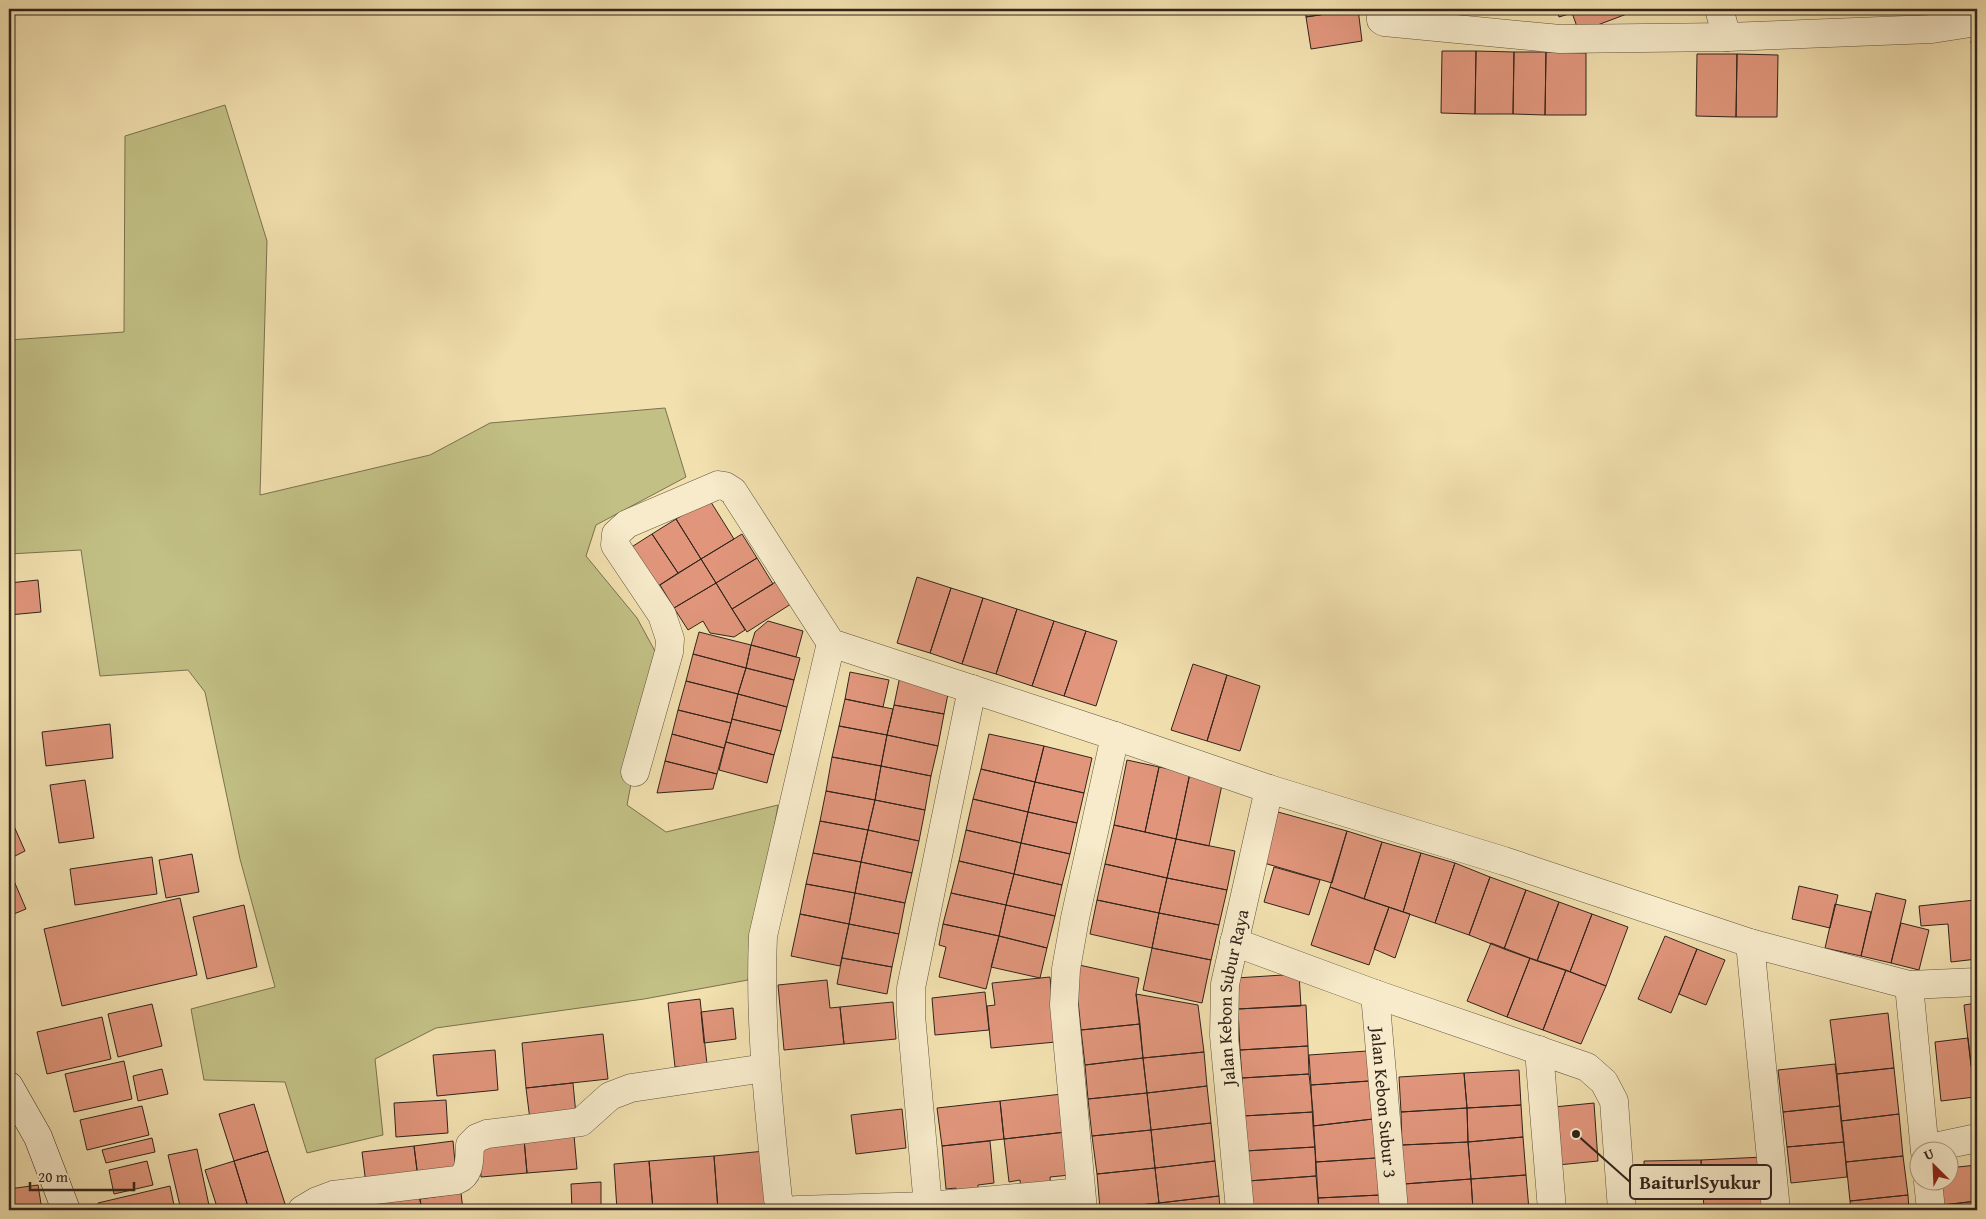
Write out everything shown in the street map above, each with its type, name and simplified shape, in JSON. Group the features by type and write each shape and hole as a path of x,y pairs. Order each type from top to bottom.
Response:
{"street":[{"path":"1380,9 1381,20 1384,22 1560,39 1727,37 1932,29 1977,22"},
{"path":"1719,9 1727,37"},
{"path":"635,772 669,652 670,639 662,615 615,545 616,534 627,524 718,486 733,491 830,643 1270,789 1504,861 1750,943 1909,985 1977,982"},
{"path":"788,1210 782,1207 778,1199 765,1068 763,936 830,643"},
{"path":"928,1206 910,1015 912,988 972,689"},
{"path":"797,1210 1082,1201 1064,1005 1066,969 1077,908 1115,736"},
{"name":"Jalan Kebon Subur Raya","path":"1240,1210 1224,1036 1225,984 1270,789"},
{"path":"1234,942 1375,994 1587,1067 1604,1082 1614,1101 1622,1210"},
{"path":"1750,943 1776,1210"},
{"path":"1909,985 1924,1142"},
{"name":"Jalan Kebon Subur 3","path":"1375,994 1394,1210"},
{"path":"1539,1050 1552,1210"},
{"path":"302,1210 317,1201 333,1195 456,1180 463,1177 468,1171 470,1145 478,1138 487,1134 581,1122 603,1101 631,1088 765,1068"},
{"path":"9,1086 38,1137 66,1210"},
{"path":"1958,1142 1977,1138"},
{"path":"1929,1192 1930,1210"}],"shaded area":[{"path":"225,105 267,241 260,495 430,455 490,423 665,408 686,477 596,525 586,556 637,618 656,653 627,805 666,832 778,805 748,980 644,999 436,1028 375,1059 383,1135 307,1153 285,1082 204,1080 191,1009 275,987 240,859 205,692 188,670 100,676 81,550 9,554 9,340 124,332 125,136"}],"building":[{"path":"1305,9 1358,9 1306,17"},
{"path":"1358,9 1362,41 1311,49 1306,17"},
{"path":"1556,9 1640,9 1579,32 1572,13 1559,17"},
{"path":"1853,9 1889,9 1889,10 1853,13"},
{"path":"1977,40 1977,86 1971,41"},
{"path":"1442,51 1476,51 1475,114 1441,113"},
{"path":"1476,51 1514,52 1513,114 1475,114"},
{"path":"1514,52 1546,52 1545,115 1513,114"},
{"path":"1546,52 1586,53 1586,115 1545,115"},
{"path":"1697,54 1737,54 1736,117 1696,116"},
{"path":"1737,54 1778,55 1777,117 1736,117"},
{"path":"709,499 734,539 701,559 676,519"},
{"path":"676,519 701,559 678,573 652,534"},
{"path":"652,534 678,573 655,588 630,548"},
{"path":"742,534 757,558 716,583 701,559"},
{"path":"757,558 773,584 732,609 716,583"},
{"path":"701,559 716,583 674,608 660,585"},
{"path":"917,577 951,588 930,653 897,643"},
{"path":"38,580 41,612 9,615 9,583"},
{"path":"777,581 791,604 747,632 732,609"},
{"path":"716,583 745,630 734,637 710,633 703,621 688,630 674,608"},
{"path":"951,588 983,598 962,664 930,653"},
{"path":"983,598 1017,609 996,674 962,664"},
{"path":"1017,609 1054,621 1032,686 996,674"},
{"path":"768,621 803,631 796,657 751,645 755,632"},
{"path":"1054,621 1086,631 1064,696 1032,686"},
{"path":"1086,631 1117,641 1096,706 1064,696"},
{"path":"699,632 751,645 746,668 693,654"},
{"path":"751,645 800,658 794,680 746,668"},
{"path":"693,654 746,668 738,694 686,681"},
{"path":"1193,664 1227,675 1207,741 1171,730"},
{"path":"746,668 794,680 787,707 738,694"},
{"path":"850,672 889,680 883,707 845,699"},
{"path":"1227,675 1260,686 1240,751 1207,741"},
{"path":"900,676 948,694 944,714 894,705"},
{"path":"686,681 738,694 731,723 678,710"},
{"path":"738,694 787,707 781,731 732,719"},
{"path":"845,699 893,709 887,735 839,726"},
{"path":"894,705 944,714 938,746 887,735"},
{"path":"678,710 731,723 724,748 672,734"},
{"path":"732,719 781,731 774,755 726,742"},
{"path":"110,724 113,758 46,766 42,732"},
{"path":"839,726 887,735 881,766 832,757"},
{"path":"672,734 724,748 717,774 665,761"},
{"path":"989,734 1044,746 1035,782 981,769"},
{"path":"887,735 938,746 931,776 881,766"},
{"path":"726,742 774,755 767,783 719,770"},
{"path":"1044,746 1092,758 1084,793 1035,782"},
{"path":"832,757 881,766 875,800 826,791"},
{"path":"1127,760 1159,767 1145,832 1114,825"},
{"path":"665,761 717,774 713,789 657,793"},
{"path":"881,766 931,776 925,810 875,800"},
{"path":"1159,767 1190,773 1176,839 1145,832"},
{"path":"981,769 1035,782 1028,812 973,799"},
{"path":"1190,773 1223,780 1209,846 1176,839"},
{"path":"85,780 94,838 59,843 50,785"},
{"path":"1035,782 1084,793 1077,823 1028,812"},
{"path":"826,791 875,800 868,830 820,821"},
{"path":"973,799 1028,812 1021,843 966,830"},
{"path":"875,800 925,810 919,841 868,830"},
{"path":"1028,812 1077,823 1070,854 1021,843"},
{"path":"1278,812 1347,831 1332,883 1264,863"},
{"path":"820,821 868,830 861,862 813,853"},
{"path":"13,824 25,851 9,859 9,826"},
{"path":"1114,825 1176,839 1167,878 1105,864"},
{"path":"868,830 919,841 912,873 861,862"},
{"path":"966,830 1021,843 1014,874 959,861"},
{"path":"1347,831 1382,842 1364,899 1330,887"},
{"path":"1176,839 1235,851 1227,890 1167,878"},
{"path":"1382,842 1421,853 1403,912 1364,899"},
{"path":"1021,843 1070,854 1062,885 1014,874"},
{"path":"813,853 861,862 855,893 806,884"},
{"path":"1421,853 1455,863 1435,923 1403,912"},
{"path":"192,854 199,892 166,898 159,860"},
{"path":"152,857 157,894 75,905 70,869"},
{"path":"959,861 1014,874 1006,905 951,893"},
{"path":"861,862 912,873 905,903 855,893"},
{"path":"1455,863 1490,877 1469,935 1435,923"},
{"path":"1105,864 1167,878 1159,913 1097,900"},
{"path":"1274,867 1320,880 1309,915 1264,902"},
{"path":"1014,874 1062,885 1055,916 1006,905"},
{"path":"1490,877 1526,890 1504,949 1469,935"},
{"path":"1167,878 1227,890 1219,925 1159,913"},
{"path":"14,881 26,909 9,916 9,884"},
{"path":"806,884 855,893 849,924 800,914"},
{"path":"1799,886 1838,895 1830,928 1792,919"},
{"path":"1330,887 1389,907 1369,965 1311,945"},
{"path":"1526,890 1559,902 1537,961 1504,949"},
{"path":"1975,891 1977,891 1977,921 1975,900"},
{"path":"855,893 905,903 899,934 849,924"},
{"path":"951,893 1006,905 999,936 943,924"},
{"path":"1876,893 1906,900 1891,963 1861,956"},
{"path":"180,898 197,975 62,1006 44,929"},
{"path":"1097,900 1159,913 1152,948 1090,934"},
{"path":"1975,900 1977,959 1951,962 1948,924 1921,926 1919,906"},
{"path":"1559,902 1592,914 1570,972 1537,961"},
{"path":"1835,904 1871,912 1861,956 1825,948"},
{"path":"244,905 257,967 207,979 193,917"},
{"path":"1006,905 1055,916 1047,948 999,936"},
{"path":"1389,907 1410,914 1395,958 1374,949"},
{"path":"1159,913 1219,925 1211,960 1152,948"},
{"path":"800,914 849,924 840,966 791,956"},
{"path":"1592,914 1628,927 1606,986 1570,972"},
{"path":"1901,923 1929,930 1919,970 1891,963"},
{"path":"849,924 899,934 892,967 842,958"},
{"path":"943,924 999,936 986,989 939,977 946,947 939,945"},
{"path":"999,936 1047,948 1040,978 991,967"},
{"path":"1665,936 1697,949 1671,1013 1638,999"},
{"path":"1491,943 1530,958 1507,1017 1467,1001"},
{"path":"1152,948 1211,960 1202,1003 1143,990"},
{"path":"1697,949 1725,960 1706,1005 1679,994"},
{"path":"842,958 892,967 887,994 837,984"},
{"path":"1530,958 1566,970 1543,1030 1507,1017"},
{"path":"1079,965 1139,978 1136,994 1140,1024 1081,1030 1076,981"},
{"path":"1566,970 1606,986 1581,1044 1543,1030"},
{"path":"1299,974 1301,1006 1238,1009 1236,978"},
{"path":"1050,977 1056,1042 991,1048 987,1006 995,1005 992,983"},
{"path":"827,980 830,1008 840,1007 844,1044 784,1050 778,985"},
{"path":"985,992 989,1030 935,1035 932,998"},
{"path":"1136,994 1198,1005 1204,1052 1143,1058"},
{"path":"700,999 707,1064 675,1067 668,1003"},
{"path":"893,1002 896,1039 844,1044 840,1007"},
{"path":"1977,1003 1977,1065 1971,1066 1964,1005"},
{"path":"152,1004 162,1046 118,1057 108,1014"},
{"path":"1306,1005 1308,1046 1240,1050 1238,1009"},
{"path":"733,1008 736,1039 704,1043 701,1012"},
{"path":"1888,1013 1894,1068 1837,1074 1830,1020"},
{"path":"102,1017 111,1059 47,1074 37,1032"},
{"path":"1140,1024 1143,1058 1085,1065 1081,1030"},
{"path":"603,1034 608,1079 526,1088 522,1043"},
{"path":"1968,1038 1975,1097 1941,1101 1935,1042"},
{"path":"1308,1046 1309,1074 1242,1078 1240,1050"},
{"path":"495,1050 498,1090 437,1096 433,1055"},
{"path":"1367,1051 1369,1081 1311,1085 1309,1055"},
{"path":"1204,1052 1207,1086 1147,1093 1143,1058"},
{"path":"1143,1058 1147,1093 1088,1099 1085,1065"},
{"path":"124,1061 132,1099 74,1112 65,1074"},
{"path":"1835,1064 1840,1106 1783,1112 1778,1070"},
{"path":"1894,1068 1899,1114 1841,1121 1837,1074"},
{"path":"162,1069 168,1094 138,1101 133,1076"},
{"path":"1519,1070 1521,1105 1467,1108 1464,1073"},
{"path":"1464,1073 1467,1108 1401,1112 1399,1077"},
{"path":"1309,1074 1313,1112 1243,1116 1242,1078"},
{"path":"1369,1081 1373,1119 1313,1126 1311,1085"},
{"path":"573,1083 576,1115 530,1120 526,1088"},
{"path":"1207,1086 1211,1123 1151,1130 1147,1093"},
{"path":"1147,1093 1151,1130 1092,1136 1088,1099"},
{"path":"1062,1094 1066,1132 1004,1139 1000,1101"},
{"path":"446,1100 448,1133 396,1137 394,1103"},
{"path":"1000,1101 1004,1139 942,1146 937,1108"},
{"path":"1594,1103 1598,1161 1558,1165 1554,1107"},
{"path":"254,1104 268,1151 234,1161 219,1114"},
{"path":"1521,1105 1523,1137 1468,1142 1467,1108"},
{"path":"142,1106 149,1135 87,1150 80,1120"},
{"path":"1840,1106 1844,1142 1787,1147 1783,1112"},
{"path":"1467,1108 1468,1142 1402,1145 1401,1112"},
{"path":"902,1109 906,1148 856,1154 851,1115"},
{"path":"1313,1112 1315,1147 1245,1151 1243,1116"},
{"path":"1899,1114 1903,1156 1846,1162 1841,1121"},
{"path":"1373,1119 1376,1158 1316,1162 1313,1126"},
{"path":"1211,1123 1215,1161 1155,1168 1151,1130"},
{"path":"1151,1130 1155,1168 1097,1174 1092,1136"},
{"path":"1066,1132 1070,1175 1050,1177 1051,1188 1021,1191 1020,1180 1009,1182 1004,1139"},
{"path":"574,1135 577,1169 527,1173 524,1139"},
{"path":"1523,1137 1526,1175 1471,1179 1468,1142"},
{"path":"152,1138 155,1152 106,1163 102,1150"},
{"path":"524,1139 527,1173 481,1177 479,1143"},
{"path":"453,1141 456,1173 418,1178 414,1146"},
{"path":"990,1141 994,1183 978,1185 978,1194 957,1196 956,1188 946,1189 942,1146"},
{"path":"1468,1142 1471,1179 1404,1184 1402,1145"},
{"path":"1844,1142 1847,1177 1791,1183 1787,1147"},
{"path":"414,1146 418,1178 366,1184 362,1152"},
{"path":"1315,1147 1316,1176 1248,1181 1245,1151"},
{"path":"197,1149 210,1210 181,1210 168,1155"},
{"path":"268,1151 287,1210 249,1210 234,1161"},
{"path":"765,1151 769,1210 718,1210 714,1156"},
{"path":"714,1156 718,1210 653,1210 649,1161"},
{"path":"1903,1156 1908,1195 1850,1201 1846,1162"},
{"path":"1763,1157 1765,1189 1703,1192 1701,1160"},
{"path":"1376,1158 1380,1195 1318,1198 1316,1162"},
{"path":"1701,1160 1703,1192 1644,1193 1644,1161"},
{"path":"147,1161 153,1185 114,1194 109,1170"},
{"path":"234,1161 249,1210 218,1210 205,1170"},
{"path":"649,1161 653,1210 617,1210 614,1164"},
{"path":"1215,1161 1219,1196 1159,1203 1155,1168"},
{"path":"1977,1165 1977,1201 1943,1205 1942,1192 1958,1192 1958,1167"},
{"path":"1155,1168 1159,1203 1100,1209 1097,1174"},
{"path":"1526,1175 1529,1210 1473,1210 1471,1179"},
{"path":"1316,1176 1319,1210 1251,1210 1248,1181"},
{"path":"1471,1179 1473,1210 1406,1210 1404,1184"},
{"path":"601,1182 601,1210 572,1210 571,1184"},
{"path":"38,1185 42,1210 12,1210 9,1189"},
{"path":"170,1186 175,1210 99,1210 98,1203"},
{"path":"1765,1189 1766,1210 1704,1210 1703,1192"},
{"path":"461,1193 463,1210 422,1210 420,1199"},
{"path":"1380,1195 1381,1210 1319,1210 1318,1198"},
{"path":"1908,1195 1909,1210 1851,1210 1850,1201"},
{"path":"419,1196 422,1210 367,1210 366,1203"},
{"path":"1219,1196 1220,1210 1159,1210 1159,1203"},
{"path":"1977,1201 1977,1210 1944,1210 1943,1205"},
{"path":"1159,1203 1159,1210 1100,1210 1100,1209"}],"place":[{"name":"BaiturlSyukur","path":"1576,1134"}]}
